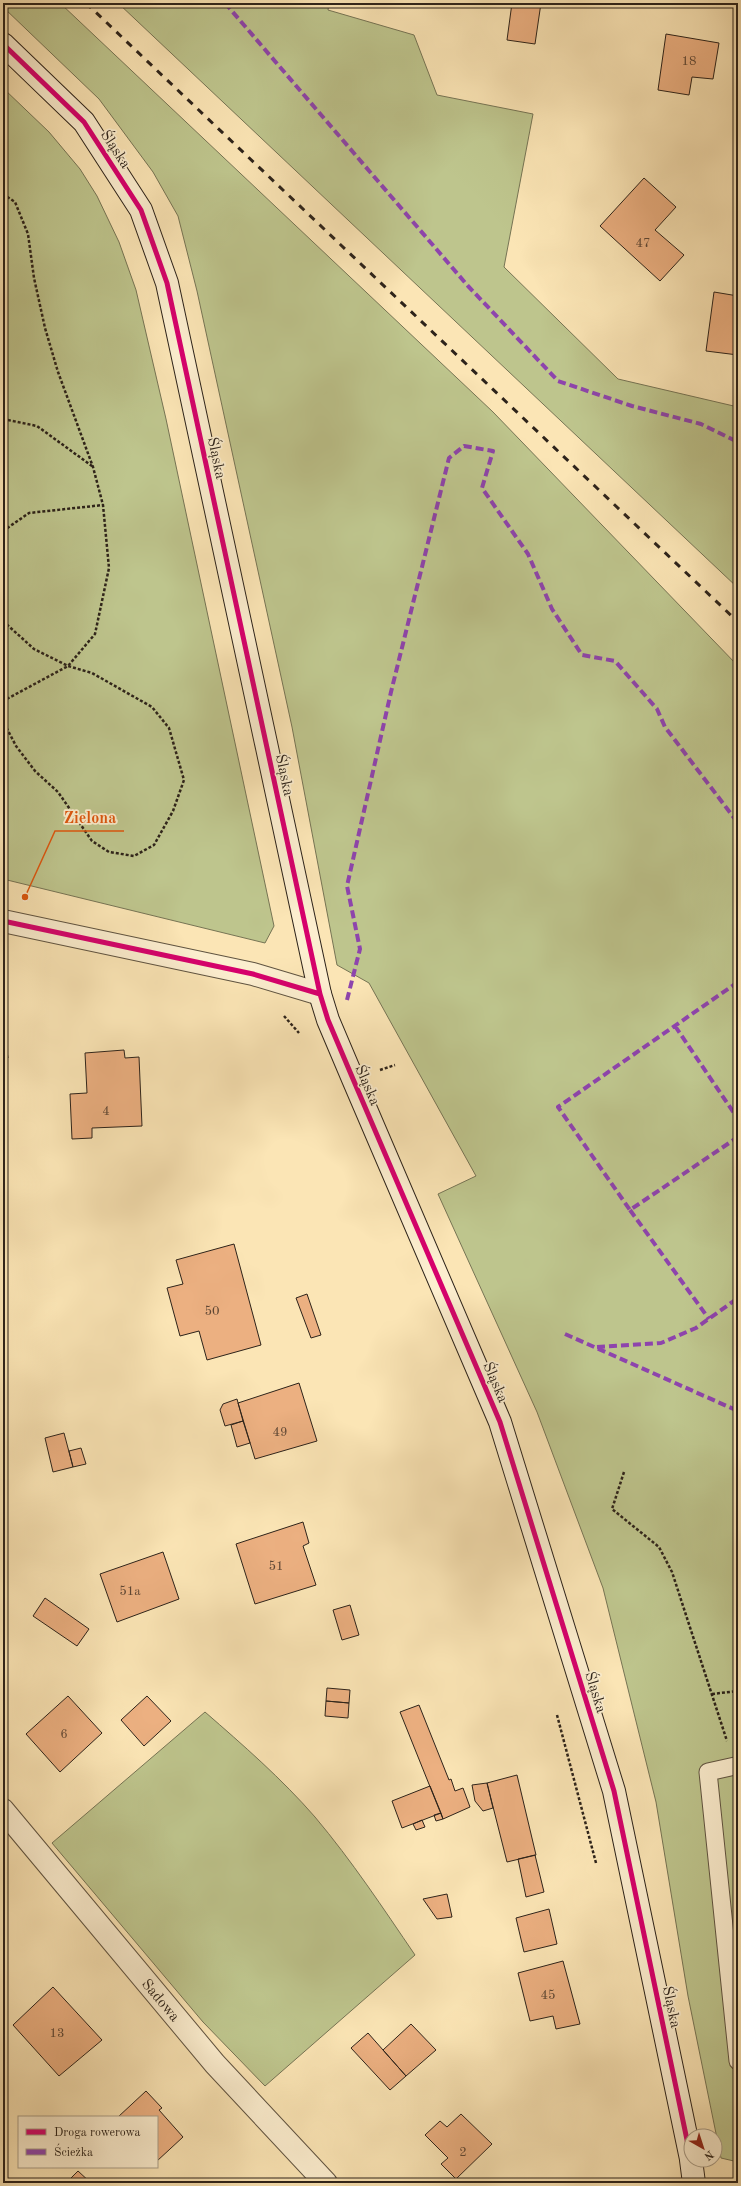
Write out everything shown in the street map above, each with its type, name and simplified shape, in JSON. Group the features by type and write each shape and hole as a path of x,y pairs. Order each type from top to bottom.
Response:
{"street":[{"name":"Śląska","path":"3,44 84,122 141,210 167,283 320,994 328,1020 350,1073 500,1422 614,1791 684,2128"},
{"path":"3,921 253,974 320,994"},
{"name":"Sadowa","path":"3,1810 215,2064 326,2183"},
{"name":"Śląska","path":"692,2168 694,2183"}],"lane":[{"path":"735,1766 708,1772 738,2060"}],"path":[{"path":"3,194 15,202 28,234 34,278 45,328 58,372 93,467 103,505 109,568 95,634 68,666 3,701"},
{"path":"3,419 37,426 93,467"},
{"path":"3,531 29,513 103,505"},
{"path":"3,621 34,649 68,666 92,673 152,707 169,728 184,780 173,811 154,845 134,856 109,852 92,841 58,792 35,771 16,746 3,721"},
{"path":"280,1011 298,1031 301,1038"},
{"path":"624,1472 612,1509 659,1548 672,1572 735,1766"},
{"path":"712,1694 738,1691"},
{"path":"556,1710 598,1869"}],"green space":[{"path":"3,3 60,3 493,412 738,666 738,2162 723,2158 723,2128 715,2128 688,1996 656,1802 603,1588 537,1412 438,1194 476,1176 369,983 337,965 292,727 197,291 178,216 153,172 99,99 3,7"},
{"path":"118,3 329,3 328,10 414,35 437,95 533,114 504,267 618,379 738,407 738,588"},
{"path":"3,88 49,132 80,169 97,196 119,242 136,290 166,419 274,926 265,943 3,879"},
{"path":"205,1712 276,1776 315,1817 379,1902 415,1955 265,2086 203,2022 52,1843"}],"building":[{"path":"512,3 541,3 535,44 507,40"},
{"path":"666,34 719,43 713,79 692,77 689,95 658,90"},
{"path":"644,178 676,207 655,230 684,255 660,281 600,226"},
{"path":"714,292 738,296 738,355 706,351"},
{"path":"3,1022 8,1058 3,1058"},
{"path":"124,1050 125,1058 139,1057 142,1126 92,1128 92,1138 72,1139 70,1094 87,1093 85,1053"},
{"path":"234,1244 261,1345 207,1360 199,1331 180,1336 167,1288 183,1284 176,1260"},
{"path":"307,1294 321,1335 311,1338 296,1298"},
{"path":"299,1383 317,1441 255,1459 238,1403"},
{"path":"237,1399 243,1421 225,1426 220,1410 223,1404"},
{"path":"243,1421 250,1443 237,1447 231,1425"},
{"path":"64,1433 73,1467 53,1472 45,1438"},
{"path":"81,1448 86,1464 73,1467 69,1451"},
{"path":"303,1522 309,1543 303,1546 316,1585 255,1604 236,1544"},
{"path":"163,1552 179,1599 117,1622 100,1574"},
{"path":"45,1598 89,1629 77,1646 33,1616"},
{"path":"350,1605 359,1635 342,1640 333,1610"},
{"path":"327,1688 350,1690 349,1703 326,1701"},
{"path":"68,1696 102,1733 60,1772 26,1734"},
{"path":"147,1696 171,1721 144,1746 121,1720"},
{"path":"326,1701 349,1703 348,1718 325,1716"},
{"path":"419,1705 449,1780 451,1779 455,1791 463,1788 470,1807 443,1819 400,1712"},
{"path":"517,1775 536,1855 507,1862 487,1783"},
{"path":"487,1783 493,1808 483,1811 475,1801 472,1785"},
{"path":"430,1786 441,1813 402,1828 392,1801"},
{"path":"441,1813 443,1819 436,1821 434,1815"},
{"path":"422,1820 425,1827 416,1830 413,1824"},
{"path":"535,1855 544,1892 526,1897 518,1859"},
{"path":"447,1894 452,1917 437,1919 423,1899"},
{"path":"549,1909 557,1944 524,1952 516,1918"},
{"path":"563,1961 580,2024 556,2029 553,2016 530,2021 518,1973"},
{"path":"53,1987 102,2040 59,2076 13,2025"},
{"path":"411,2024 436,2050 406,2076 383,2050"},
{"path":"368,2033 406,2076 390,2090 351,2048"},
{"path":"146,2091 162,2108 159,2110 183,2137 158,2160 158,2116 119,2116"},
{"path":"461,2114 492,2144 456,2179 441,2164 448,2158 425,2135 440,2121 447,2127"},
{"path":"78,2171 91,2183 66,2183"}],"railway":[{"path":"86,3 738,622"}],"marked path":[{"path":"225,3 468,286 558,381 632,406 701,424 738,442"},
{"path":"347,1000 360,949 347,886 391,692 449,458 464,446 493,451 482,488 528,554 552,609 582,655 615,661 657,709 665,727 738,823"},
{"path":"738,982 558,1107 630,1210 738,1137"},
{"path":"675,1026 738,1119"},
{"path":"630,1210 709,1319"},
{"path":"597,1347 661,1343 696,1328 738,1298"},
{"path":"565,1334 738,1411"}],"cycle path":[{"path":"3,44 84,122 141,210 167,283 320,994 328,1020 500,1422 614,1791 685,2128"},
{"path":"3,921 253,974 320,994"}],"place":[{"name":"Zielona","path":"25,897"}]}
